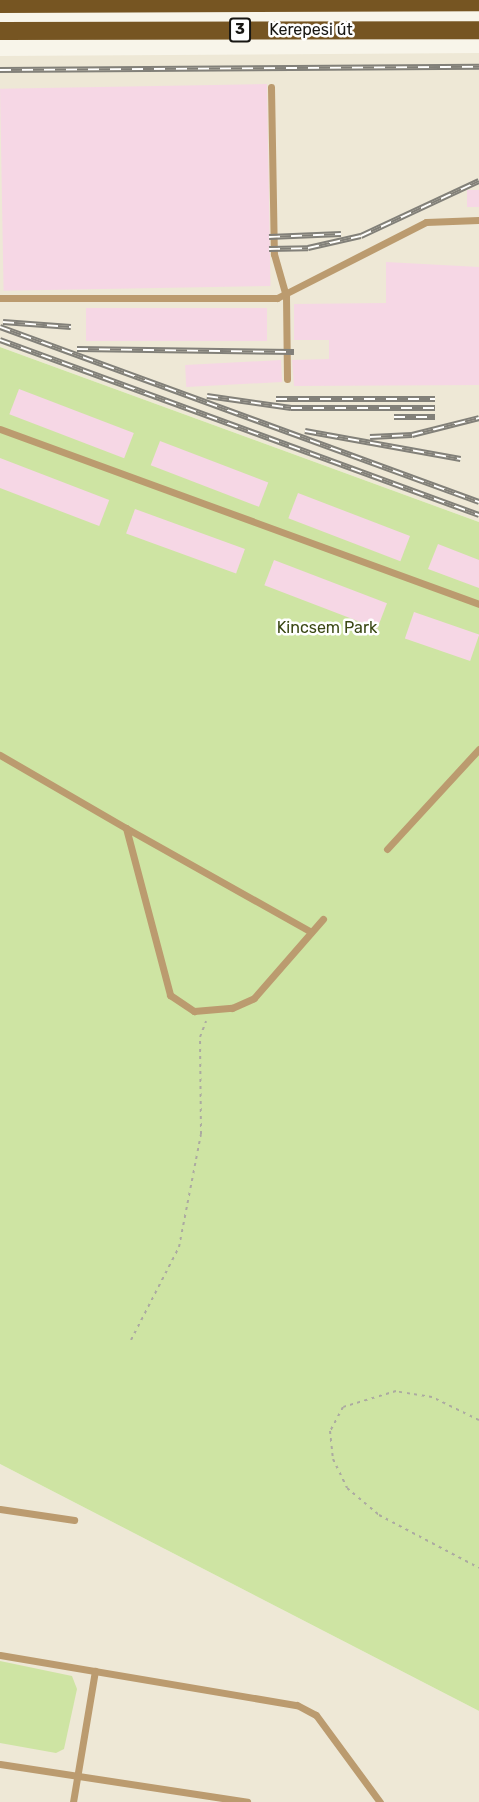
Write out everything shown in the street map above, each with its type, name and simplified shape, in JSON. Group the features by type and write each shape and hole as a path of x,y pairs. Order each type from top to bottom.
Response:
{"main road":[{"name":"Kerepesi út","path":"0,4 479,2"},
{"name":"Kerepesi út","path":"0,31 479,30"}],"lane":[{"path":"271,87 274,254 286,296 287,379"},
{"path":"0,298 286,296 426,222 479,219"},
{"path":"0,429 479,604"},
{"path":"387,849 479,749"},
{"path":"0,755 311,932"},
{"path":"126,828 170,995 194,1011 210,1013 254,998 323,919"},
{"path":"0,1509 74,1520"},
{"path":"0,1655 297,1705 316,1716 380,1802"},
{"path":"73,1802 95,1671"},
{"path":"0,1764 245,1802"}],"path":[{"path":"131,1340 179,1247 201,1134 201,1037 210,1013"},
{"path":"479,1420 432,1397 396,1391 343,1407 330,1431 333,1459 347,1488 379,1515 479,1568"}],"shaded area":[{"path":"479,53 479,522 0,347 0,56"},
{"path":"0,1464 479,1711 479,1802 0,1802"}],"green space":[{"name":"Kincsem Park","path":"0,347 479,522 479,1711 0,1464"},
{"path":"0,1661 72,1676 77,1689 64,1749 56,1753 0,1743"}],"building":[{"path":"267,84 271,286 4,291 0,89"},
{"path":"467,190 479,190 479,207 467,207"},
{"path":"386,262 479,267 479,385 294,386 292,360 329,359 329,340 294,340 294,304 386,303"},
{"path":"86,308 267,308 267,341 86,341"},
{"path":"281,360 282,382 186,387 185,365"},
{"path":"19,389 134,433 124,458 9,414"},
{"path":"160,441 268,483 259,507 151,465"},
{"path":"0,458 109,500 99,526 0,488"},
{"path":"298,493 410,536 400,561 288,518"},
{"path":"135,509 245,549 236,573 126,533"},
{"path":"438,544 479,560 479,588 428,569"},
{"path":"274,560 387,603 377,629 264,585"},
{"path":"414,612 479,634 470,661 405,638"}],"railway":[{"path":"0,70 479,67"},
{"path":"269,249 308,248 361,236 479,181"},
{"path":"269,237 341,234"},
{"path":"3,322 71,327"},
{"path":"0,327 479,502"},
{"path":"0,340 479,515"},
{"path":"77,349 294,352"},
{"path":"207,396 291,408 435,408"},
{"path":"276,399 435,399"},
{"path":"394,417 435,417"},
{"path":"370,437 412,435 479,418"},
{"path":"305,431 461,459"}]}
